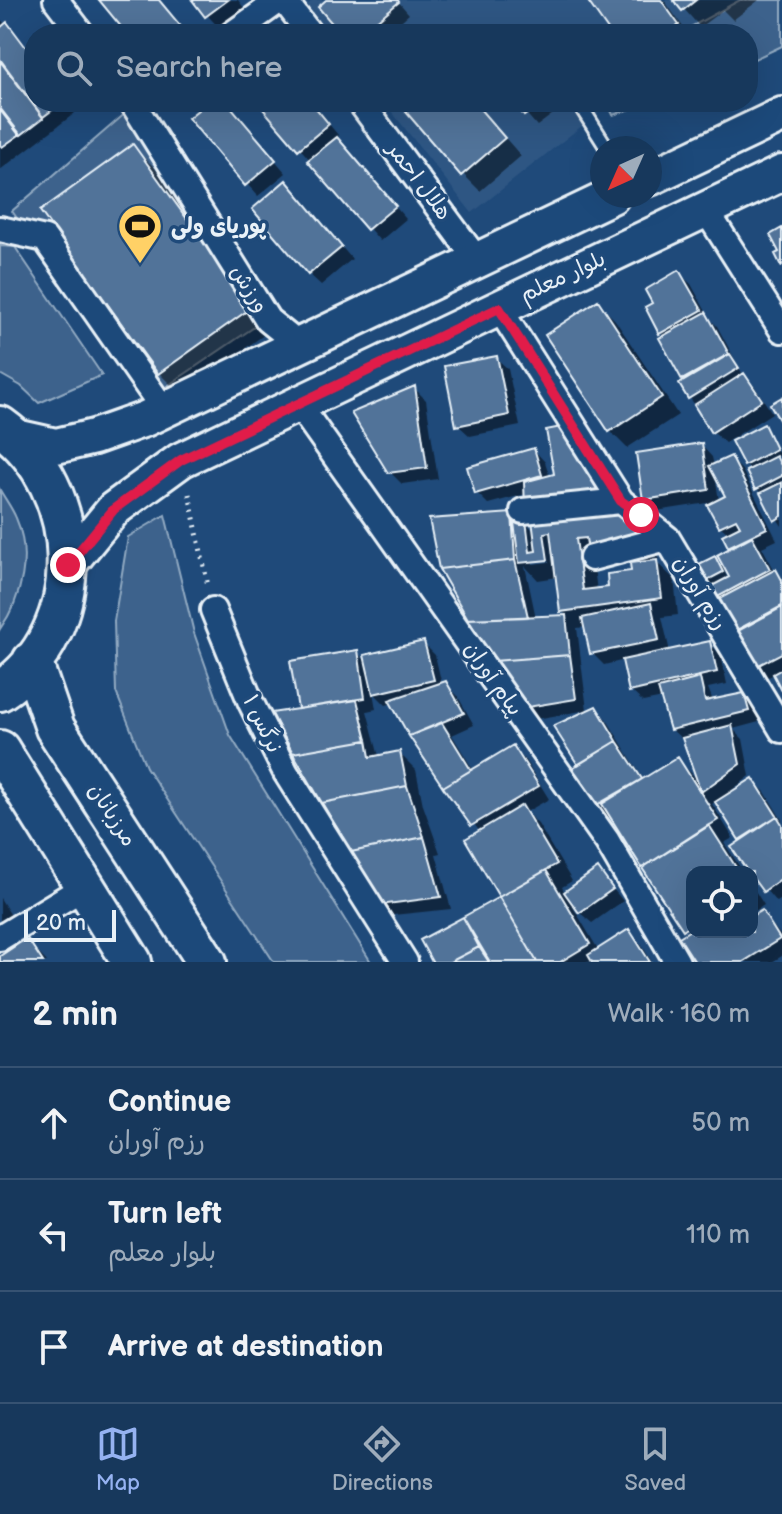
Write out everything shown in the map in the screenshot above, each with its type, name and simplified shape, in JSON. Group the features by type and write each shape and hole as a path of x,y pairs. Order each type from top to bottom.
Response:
{"main road":[{"path":"662,172 782,115"},
{"name":"بلوار معلم","path":"68,565 114,509 181,460 782,173"},
{"path":"8,431 56,446 94,437 164,410 590,206"},
{"path":"0,691 32,661 55,621 63,599 68,565 63,518 45,474 8,431"},
{"name":"مرزبانان","path":"32,661 55,728 207,962"},
{"path":"0,750 132,962"}],"street":[{"path":"56,0 74,24"},
{"path":"247,24 282,0 302,24"},
{"name":"ورزش","path":"141,112 268,320 299,345"},
{"name":"هلال احمر","path":"367,112 477,260"},
{"path":"706,210 782,330"},
{"path":"0,229 45,239 164,410"},
{"name":"رزم آوران","path":"499,308 621,501 667,538 782,730"},
{"name":"پیام آوران","path":"298,404 607,841 677,962"},
{"path":"523,511 621,501"},
{"path":"592,558 667,538"},
{"name":"نرگس ۱","path":"213,610 251,703 286,773 405,962"},
{"path":"0,938 84,887"}],"lane":[{"path":"584,112 599,136"}],"path":[{"path":"181,460 213,610"}],"shaded area":[{"path":"313,0 741,0 711,24 322,24 307,5"},
{"path":"740,0 782,0 782,46 758,57 758,24 696,24"},
{"name":"پوریای ولی","path":"127,112 266,319 145,401 12,211"},
{"path":"392,112 599,112 472,213"},
{"path":"0,246 15,247 102,375 39,403 21,386 0,374"},
{"path":"0,490 21,532 24,561 19,590 0,629"},
{"path":"165,515 194,633 230,735 371,962 274,962 146,767 116,692 114,621 128,537"}],"building":[{"path":"99,0 159,0 179,24 119,24"},
{"path":"192,0 228,0 205,17"},
{"path":"326,0 399,2 373,24 332,24 318,7"},
{"path":"587,0 661,0 678,24 604,24"},
{"path":"673,0 696,0 682,11"},
{"path":"7,22 24,45 24,91 0,59 0,28"},
{"path":"0,61 24,93 24,112 38,112 43,118 21,135 0,108"},
{"path":"0,110 19,135 2,147 0,145"},
{"path":"196,112 235,112 276,160 245,186 188,118"},
{"path":"266,112 319,112 329,124 298,150"},
{"path":"406,112 483,112 505,138 461,176"},
{"path":"337,137 396,206 367,230 307,161"},
{"name":"پوریای ولی","path":"133,144 251,308 158,374 40,211"},
{"path":"286,180 342,247 308,275 252,209"},
{"path":"782,228 781,266 775,254 779,252 770,235"},
{"path":"679,270 702,310 659,334 645,307 652,303 645,290"},
{"path":"598,300 662,397 609,432 545,335"},
{"path":"706,312 729,354 682,380 659,338"},
{"path":"730,354 739,368 688,399 679,384"},
{"path":"497,356 509,415 456,426 444,366"},
{"path":"744,373 762,400 711,433 694,405"},
{"path":"415,386 427,468 388,473 351,413"},
{"path":"782,397 782,425 770,404"},
{"path":"764,424 776,449 744,466 731,441"},
{"path":"566,426 617,493 525,508 524,482 554,474 546,430"},
{"path":"702,443 709,490 643,500 636,453"},
{"path":"534,448 542,475 475,494 467,467"},
{"path":"731,456 767,528 728,547 722,535 740,526 736,519 719,527 707,505 725,496 709,466"},
{"path":"776,456 782,467 782,476 755,490 746,471"},
{"path":"782,482 782,516 774,521 760,493"},
{"path":"618,504 644,542 588,551 586,538 576,539 583,590 608,587 607,574 631,571 630,563 657,560 662,598 560,612 550,532 544,533 548,560 519,563 514,522 526,520 530,552 536,551 532,520"},
{"path":"512,513 515,560 439,569 429,519"},
{"path":"752,536 770,569 712,600 706,589 729,577 717,555"},
{"path":"715,556 723,572 702,583 693,567"},
{"path":"515,560 528,617 468,619 439,569"},
{"path":"776,569 782,580 782,606 735,631 719,599"},
{"path":"651,603 659,640 590,654 582,618"},
{"path":"782,607 782,653 755,667 736,632"},
{"path":"566,615 570,655 493,661 468,619"},
{"path":"424,641 434,680 373,694 364,655"},
{"path":"710,641 717,672 629,692 622,660"},
{"path":"358,650 365,698 298,709 290,661"},
{"path":"570,655 576,699 522,708 493,661"},
{"path":"782,669 782,691 773,674"},
{"path":"700,678 705,701 744,693 749,711 670,730 658,689"},
{"path":"446,681 464,713 409,736 389,700"},
{"path":"357,700 367,740 293,753 271,713"},
{"path":"596,706 617,741 578,765 553,726"},
{"path":"442,723 471,770 443,787 409,736"},
{"path":"732,725 740,764 701,792 682,738"},
{"path":"367,740 370,757 400,751 407,786 322,803 293,753"},
{"path":"617,741 642,779 593,807 567,771"},
{"path":"513,745 539,786 471,826 443,787"},
{"path":"678,757 718,820 642,868 602,804"},
{"path":"753,778 777,816 739,840 715,802"},
{"path":"407,786 424,837 351,852 322,803"},
{"path":"522,805 557,864 499,897 465,839"},
{"path":"777,816 782,824 782,878 763,892 758,885 758,866 744,866 731,847"},
{"path":"709,825 735,866 686,866 686,928 683,930 642,868"},
{"path":"424,837 441,897 380,905 351,852"},
{"path":"598,868 613,889 579,913 564,892"},
{"path":"546,870 590,944 560,962 537,962 499,897"},
{"path":"499,897 537,962 490,962 463,917"},
{"path":"762,910 780,939 743,962 695,962 679,937 686,933 686,938 758,938 758,912"},
{"path":"463,917 479,947 450,962 432,962 420,940"},
{"path":"629,929 650,962 592,962 588,955"},
{"path":"27,938 43,962 0,962 0,956"},
{"path":"479,947 489,962 450,962"}],"place":[{"name":"پوریای ولی","path":"140,265"}],"route":[{"path":"68,565 114,509 181,460 499,308 621,501 641,515"}]}
